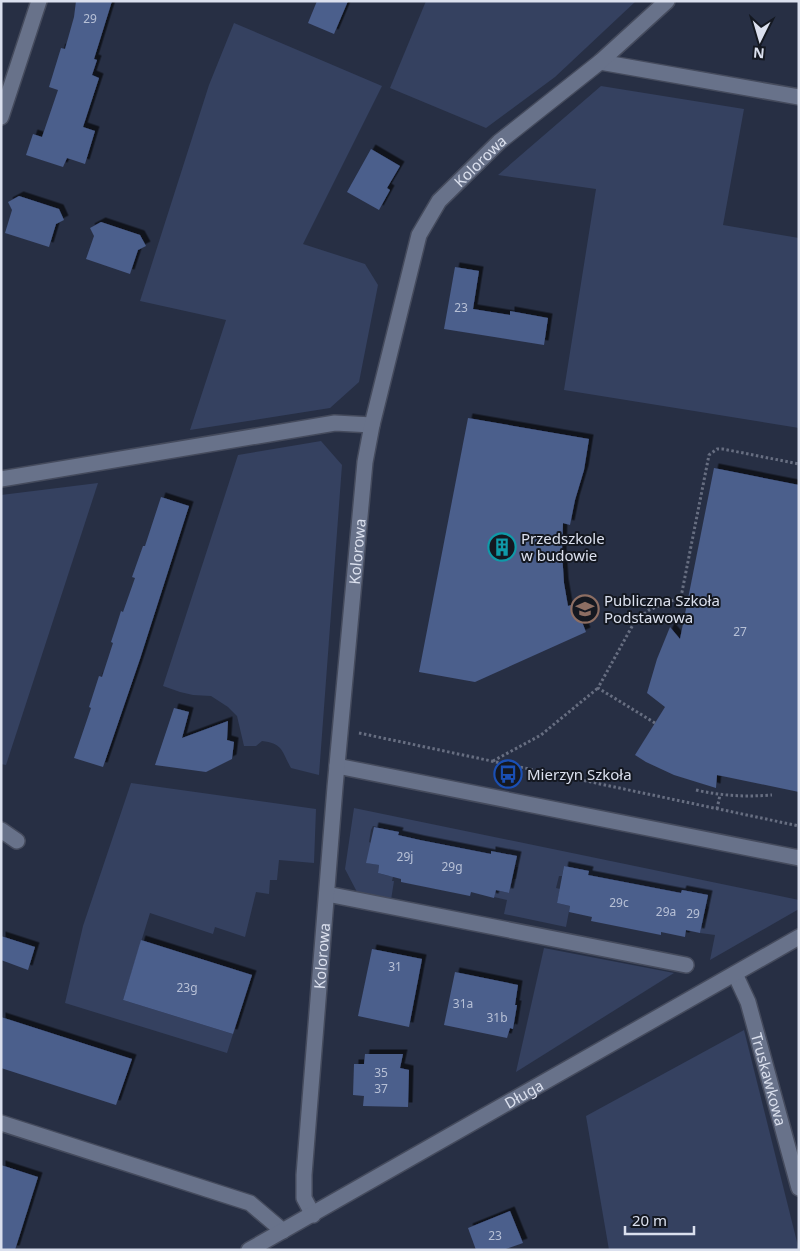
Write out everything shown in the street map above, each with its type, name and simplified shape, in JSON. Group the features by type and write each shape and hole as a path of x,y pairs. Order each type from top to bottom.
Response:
{"street":[{"path":"1,117 39,1"},
{"name":"Kolorowa","path":"313,1215 305,1202 304,1187 337,766 365,462 372,425 419,235 439,201 499,142 600,62 666,1"},
{"path":"600,62 799,97"},
{"path":"1,479 335,422 372,425"},
{"path":"337,766 799,858"},
{"path":"1,830 17,841"},
{"path":"327,894 686,965"},
{"name":"Długa","path":"249,1250 799,937"},
{"name":"Truskawkowa","path":"735,974 748,1002 799,1188"},
{"path":"1,1123 250,1203 284,1231"}],"path":[{"path":"493,761 540,735 598,688 635,620 649,610 682,597 709,455 713,451 723,449 799,464"},
{"path":"598,688 654,723"},
{"path":"341,729 799,826"},
{"path":"696,790 743,797 772,795"},
{"path":"717,809 720,795"}],"shaded area":[{"path":"426,1 636,1 555,77 486,128 390,88"},
{"path":"234,23 382,86 303,244 365,264 378,285 359,382 330,408 190,430 226,320 140,301 209,85"},
{"path":"601,86 744,109 723,225 799,238 799,428 564,390 596,189 498,175"},
{"path":"321,441 342,465 319,775 291,768 281,749 269,742 262,741 256,746 244,746 237,716 228,707 211,696 193,695 163,686 238,455"},
{"path":"98,483 6,765 1,764 1,495"},
{"path":"131,783 316,809 314,863 279,860 277,880 270,880 269,894 256,892 245,937 215,927 213,934 150,913 123,1000 233,1034 227,1053 65,1003 83,926"},
{"path":"354,808 799,900 799,909 710,960 715,935 700,933 703,918 706,919 709,907 681,893 588,875 589,872 564,866 562,876 559,876 556,888 560,889 557,903 570,906 566,927 504,914 507,900 494,897 496,890 509,893 512,879 516,879 518,867 515,867 517,856 492,851 491,854 398,835 398,832 373,826 367,863 379,865 378,873 389,876 394,873 391,900 357,892 345,869"},
{"path":"544,948 674,973 516,1072"},
{"path":"744,1030 799,1250 609,1250 586,1116"}],"building":[{"path":"76,1 112,1 94,59 97,60 92,75 99,78 83,127 95,131 85,164 67,158 63,167 26,155 33,134 42,137 58,90 49,87 61,48 65,49 74,17"},
{"path":"317,1 348,1 334,34 308,23"},
{"path":"371,149 400,166 387,188 390,190 379,210 347,192"},
{"path":"19,196 59,209 64,220 56,224 49,247 5,233 12,210 8,202"},
{"path":"101,222 140,235 146,246 138,250 130,274 86,259 94,236 90,228"},
{"path":"455,267 479,271 473,309 510,315 510,311 548,318 544,345 444,329"},
{"name":"Przedszkole w budowie","path":"468,418 589,439 584,470 570,525 563,523 562,552 568,606 575,604 586,632 475,682 419,672"},
{"path":"714,468 799,485 799,792 717,775 716,788 674,775 635,755 665,707 647,693 657,659 670,627 680,639"},
{"path":"161,497 189,506 103,767 74,758 91,708 89,707 99,676 102,677 113,643 111,642 121,611 123,612 135,578 132,577 143,546 145,546"},
{"path":"174,708 189,712 182,738 228,721 227,740 234,742 232,759 206,772 155,765"},
{"path":"374,827 399,832 398,835 420,840 491,854 491,851 517,856 509,893 496,890 494,898 471,892 470,896 401,882 401,879 378,873 379,865 366,863"},
{"path":"564,866 589,871 588,875 681,893 682,890 708,895 700,933 686,930 685,937 661,932 661,935 591,921 592,917 569,912 570,906 557,903"},
{"path":"1,936 35,947 28,970 1,960"},
{"path":"141,940 252,975 233,1034 123,1000"},
{"path":"372,949 422,959 409,1027 358,1016"},
{"path":"455,972 518,985 513,1029 510,1028 507,1038 444,1025"},
{"path":"1,1017 132,1059 116,1105 1,1068"},
{"path":"365,1054 403,1054 400,1068 409,1070 408,1107 363,1106 364,1096 353,1095 354,1064 364,1064"},
{"path":"1,1165 38,1177 15,1250 1,1250"},
{"path":"510,1211 523,1243 503,1250 476,1250 468,1228"}],"place":[{"name":"Przedszkole w budowie","path":"502,547"},
{"name":"Publiczna Szkoła Podstawowa","path":"585,609"},
{"name":"Mierzyn Szkoła","path":"508,774"}]}
